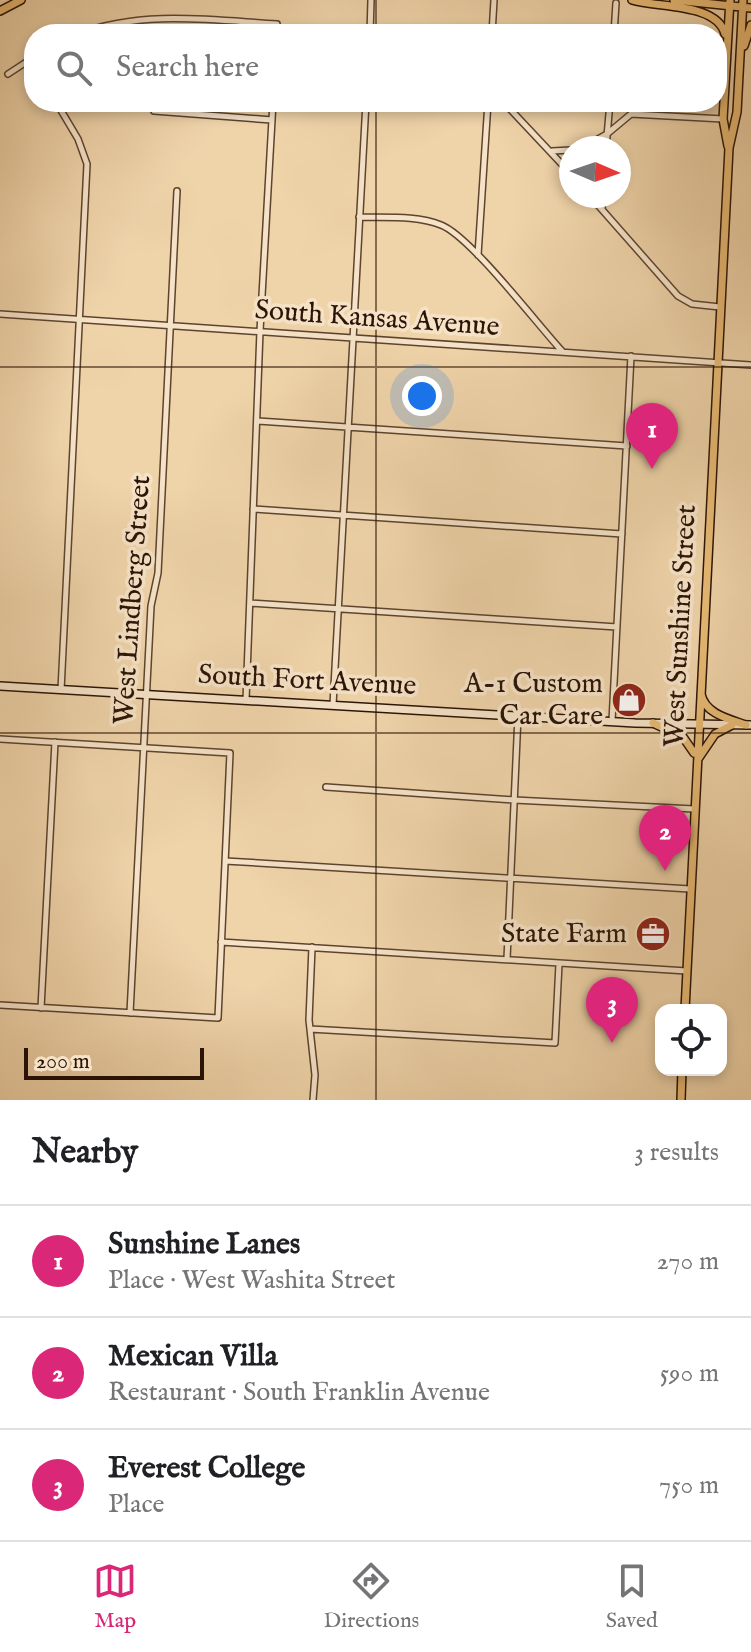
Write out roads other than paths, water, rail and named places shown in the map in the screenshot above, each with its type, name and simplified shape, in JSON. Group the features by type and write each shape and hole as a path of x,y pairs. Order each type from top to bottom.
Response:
{"main road":[{"path":"0,11 21,0"},
{"path":"632,0 709,15 722,24"},
{"path":"674,0 746,5"},
{"name":"West Sunshine Street","path":"727,32 730,3"},
{"name":"West Sunshine Street","path":"685,1004 729,148 737,112 746,5"},
{"path":"737,112 744,48 751,25"},
{"name":"West Sunshine Street","path":"723,112 729,148"},
{"path":"700,681 702,700 709,708 723,717 748,725"},
{"path":"653,723 684,738 693,747 697,761"},
{"path":"697,761 715,734 732,725"},
{"path":"681,1100 682,1076"}],"street":[{"path":"370,24 371,0"},
{"path":"493,24 494,0"},
{"path":"615,24 616,3"},
{"path":"113,24 152,18 277,24"},
{"path":"8,74 24,65"},
{"path":"61,690 87,164 81,145 62,112"},
{"path":"167,112 272,120"},
{"path":"246,701 260,331 272,112"},
{"path":"333,705 365,112"},
{"path":"478,256 487,112"},
{"path":"514,112 559,160"},
{"path":"607,134 609,112"},
{"path":"603,136 631,114 723,119"},
{"path":"551,151 559,151"},
{"name":"West Lindberg Street","path":"130,1013 151,606 158,573 177,191"},
{"path":"602,210 678,296 692,304 720,307"},
{"path":"359,217 439,224 459,236 562,352"},
{"name":"South Kansas Avenue","path":"0,314 751,365"},
{"path":"612,721 631,356"},
{"path":"258,421 627,446"},
{"path":"253,509 622,534"},
{"path":"250,603 617,627"},
{"name":"South Fort Avenue","path":"0,686 612,721 748,725"},
{"path":"507,959 518,715"},
{"path":"0,739 230,753 218,1018 0,1005"},
{"path":"41,1008 55,742"},
{"path":"326,787 694,809"},
{"path":"225,861 690,889"},
{"path":"221,942 687,971"},
{"path":"312,947 310,1029 315,1075 313,1100"},
{"path":"310,1029 555,1043 559,964"}],"place":[{"name":"Sunshine Lanes","path":"652,469"},
{"name":"A-1 Custom Car Care","path":"629,700"},
{"name":"Mexican Villa","path":"665,871"},
{"name":"State Farm","path":"653,934"},
{"name":"Everest College","path":"612,1043"}]}
